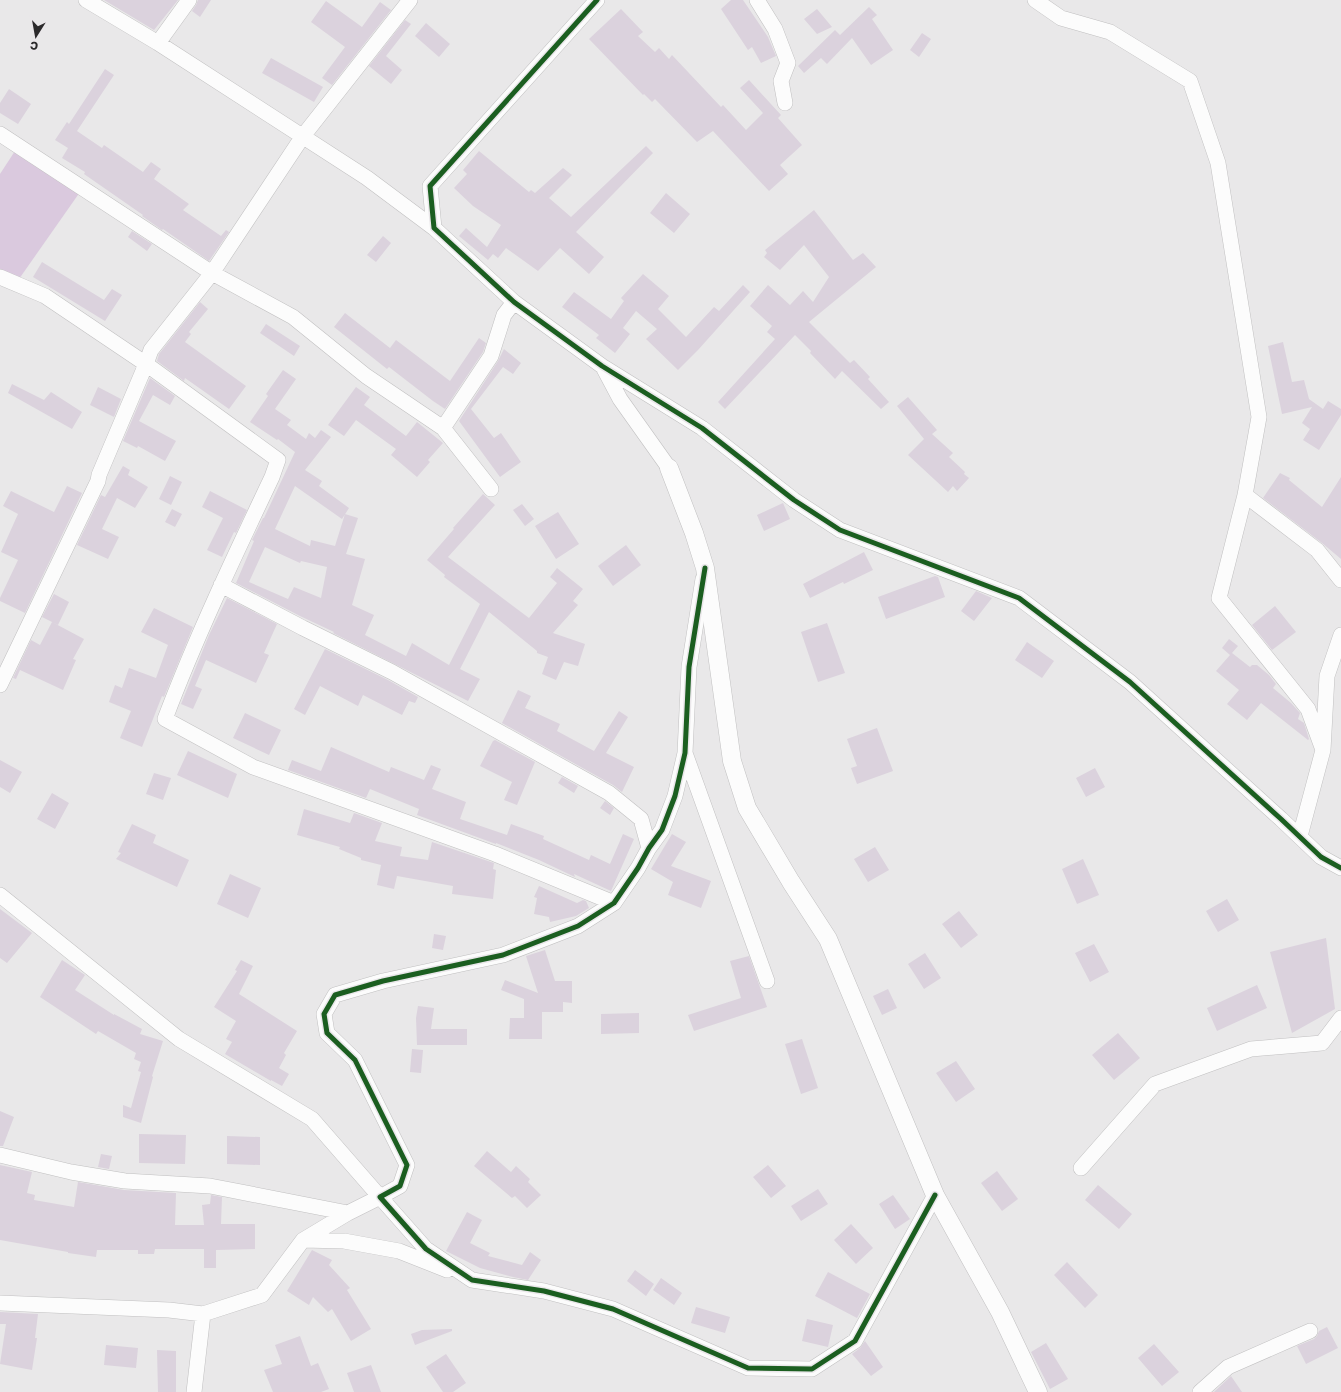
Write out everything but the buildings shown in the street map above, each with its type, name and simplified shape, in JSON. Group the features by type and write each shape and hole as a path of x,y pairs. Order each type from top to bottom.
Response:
{"street":[{"path":"86,0 158,43 367,178 434,228 514,302 602,366 702,428 794,500 840,530 1019,598 1130,682 1300,836 1321,857 1341,868"},
{"path":"158,43 189,0"},
{"path":"0,685 98,481 99,475 151,350 212,274 303,136 410,0"},
{"path":"434,228 430,186 597,0"},
{"path":"757,0 775,29 788,63 781,80 785,103"},
{"path":"1035,0 1061,18 1110,32 1190,81 1218,163 1259,417 1245,495 1219,598 1308,709 1323,750"},
{"path":"0,134 212,274 294,317 366,376 443,428 491,489"},
{"path":"0,277 45,296 146,364 278,460 272,477 221,585 178,683 165,719 253,767 495,854 614,902"},
{"path":"443,428 490,356 504,315 514,302"},
{"path":"602,366 620,399 669,468 694,533 705,568 732,761 747,808 791,882 828,939 935,1195 1000,1312 1038,1392"},
{"path":"1245,495 1317,550 1341,580"},
{"path":"0,1303 169,1310 202,1314 262,1295 303,1240 348,1213 400,1186 407,1165 355,1060 327,1033 324,1014 335,995 383,981 503,956 578,926 614,902 662,830 675,796 685,753 689,667 705,568"},
{"path":"221,585 392,672 609,793 641,819 649,848"},
{"path":"1300,836 1323,750 1327,676 1341,635"},
{"path":"685,753 767,981"},
{"path":"0,895 179,1039 312,1120 426,1249 472,1280"},
{"path":"1082,1168 1155,1084 1251,1049 1322,1043 1341,1018"},
{"path":"0,1155 71,1172 125,1181 210,1186 348,1213"},
{"path":"303,1240 344,1241 400,1251 472,1280 544,1291 613,1309 748,1368 812,1369 855,1341 935,1195"},
{"path":"194,1392 202,1314"},
{"path":"1200,1392 1228,1367 1310,1331"}],"shaded area":[{"path":"15,151 80,192 19,279 0,269 0,174"}],"cycle path":[{"path":"597,0 430,186 434,228 514,302 602,366 702,428 794,500 840,530 1019,598 1130,682 1321,857 1341,868"},
{"path":"705,568 689,667 685,753 675,796 662,830 614,903 578,926 503,955 383,981 335,995 324,1014 327,1033 355,1060 407,1165 400,1186 380,1197 426,1249 472,1280 544,1291 613,1309 748,1368 812,1369 855,1341 935,1195"}]}
